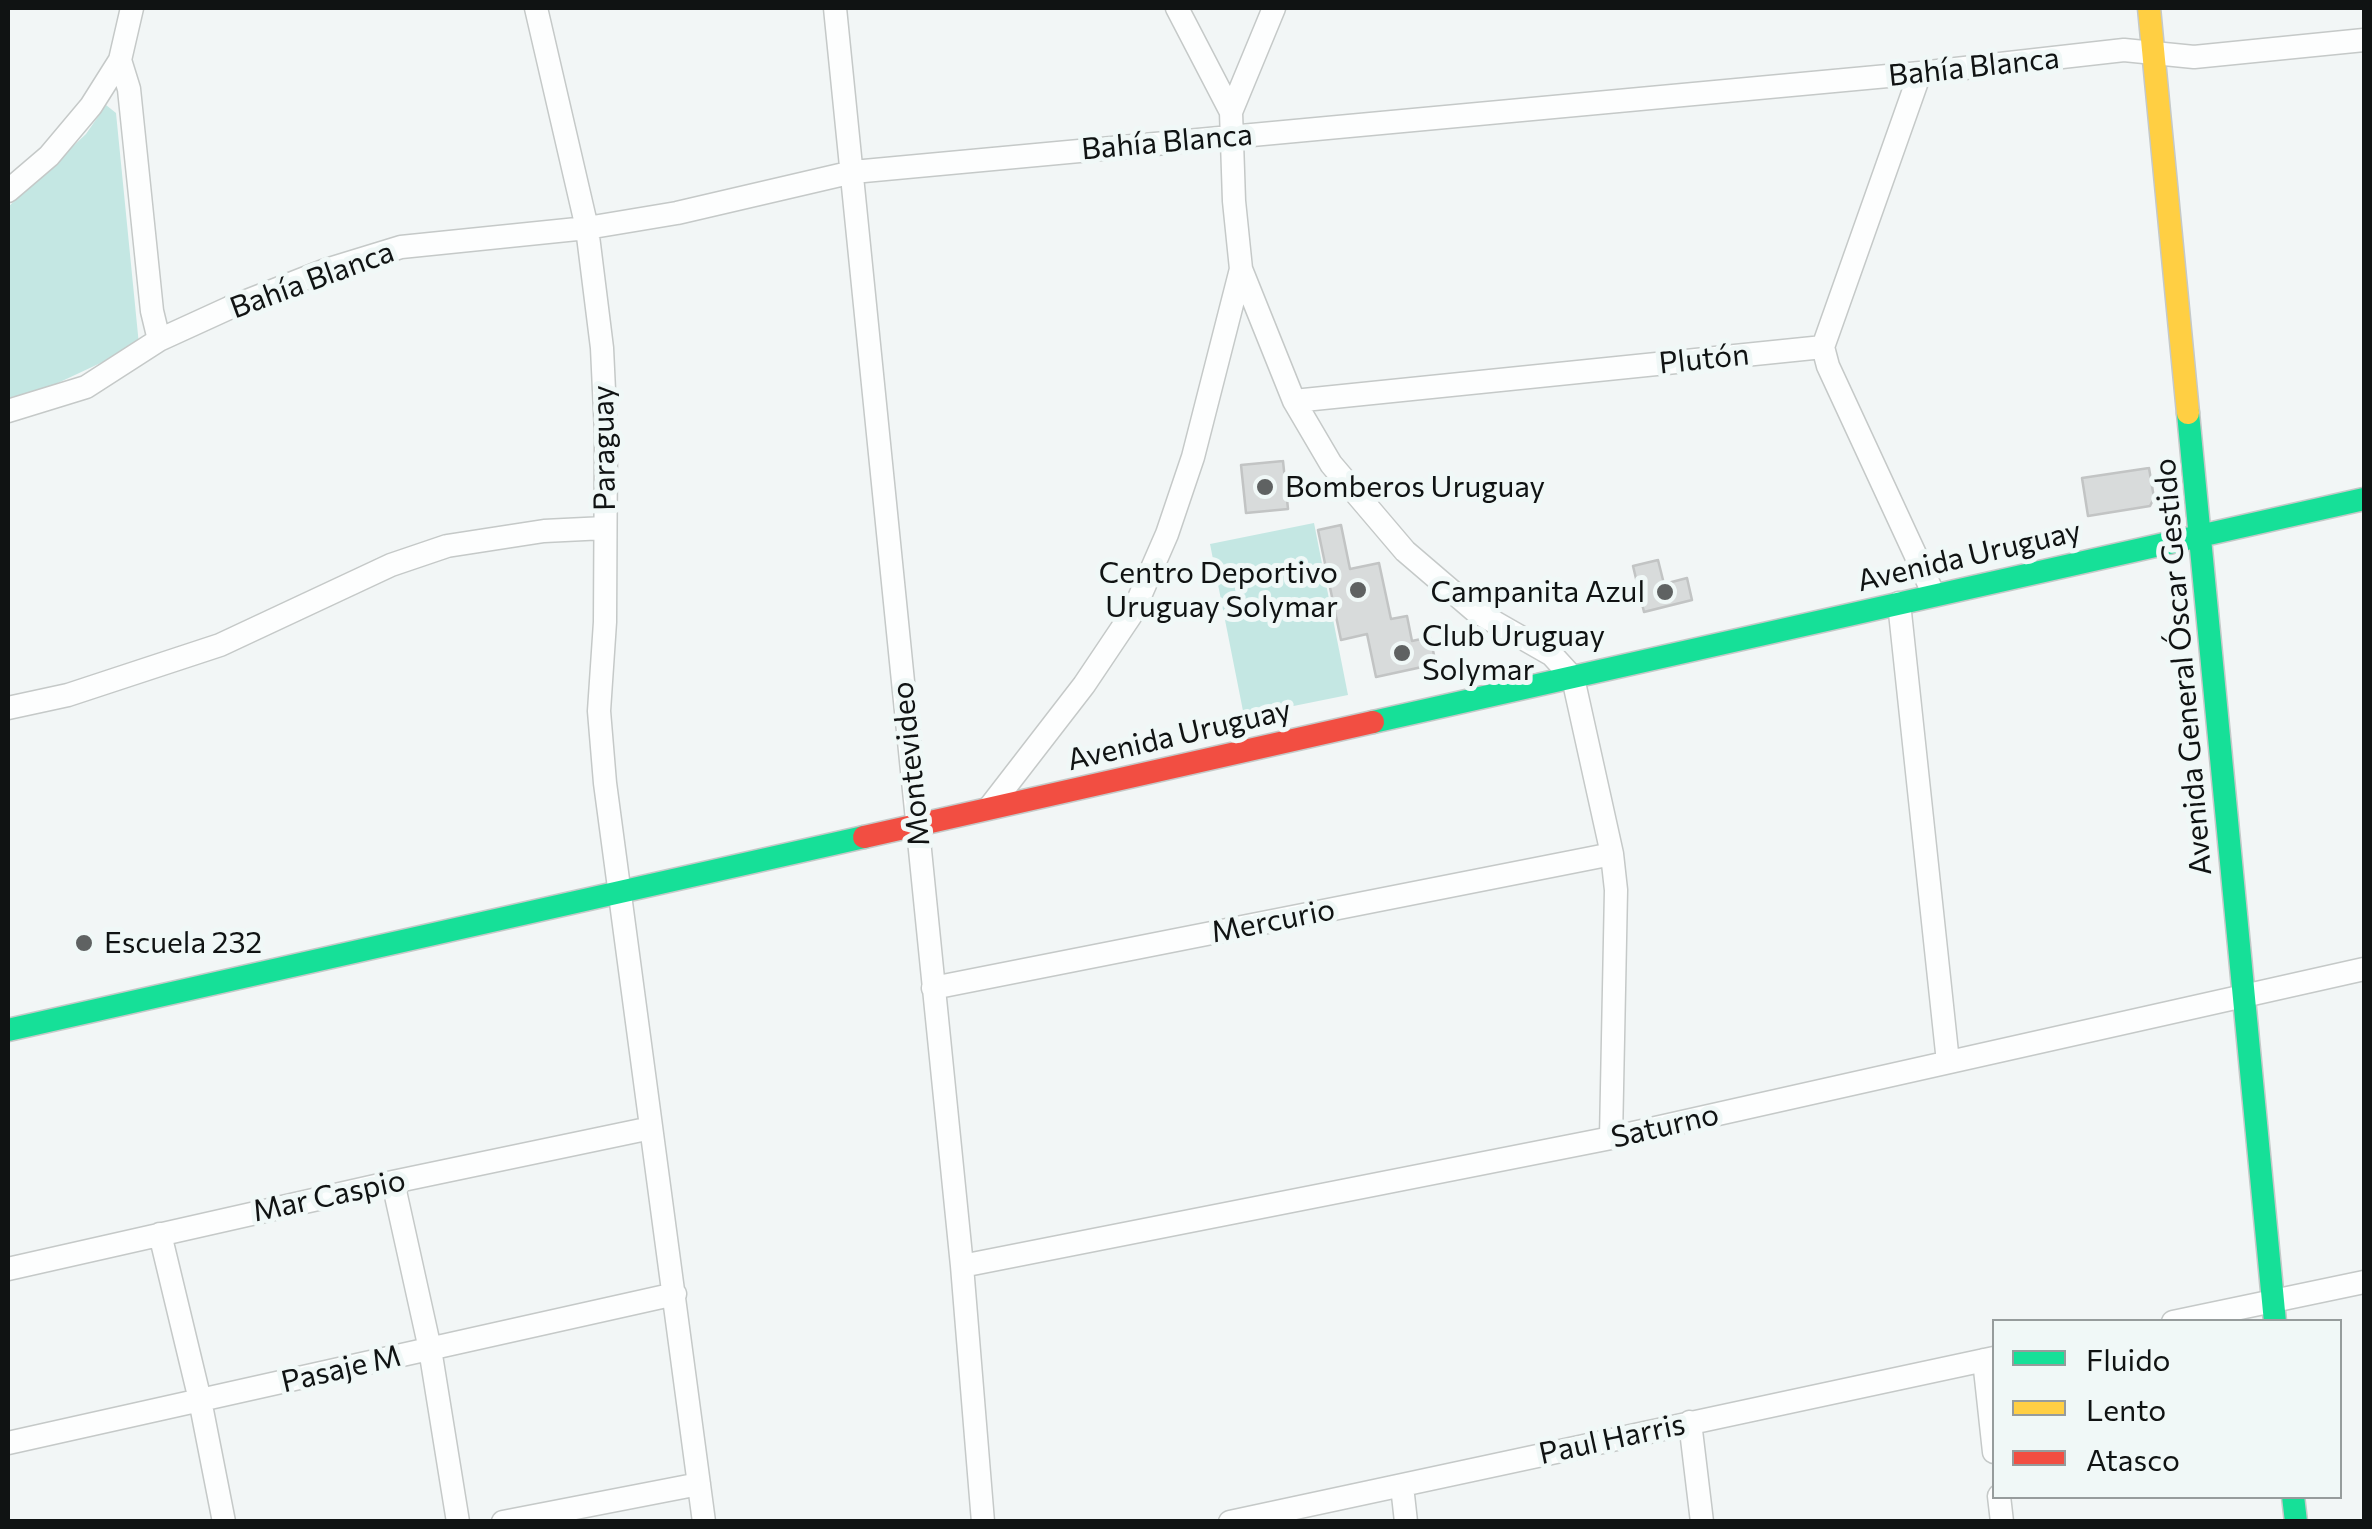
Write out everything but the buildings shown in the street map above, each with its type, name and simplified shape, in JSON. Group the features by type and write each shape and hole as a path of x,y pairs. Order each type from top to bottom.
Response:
{"street":[{"path":"8,191 48,156 91,106 120,60 132,8"},
{"name":"Paraguay","path":"536,8 588,228 602,348 606,528 599,712 604,783 704,1522"},
{"name":"Montevideo","path":"835,8 962,1266 983,1522"},
{"path":"1177,8 1231,124 1241,269 1294,401 1331,464 1405,552 1476,611 1552,654 1573,678 1612,854 1616,890 1611,1138"},
{"path":"1231,124 1274,8"},
{"name":"Avenida General Óscar Gestido","path":"2149,8 2274,1311"},
{"name":"Bahía Blanca","path":"8,410 86,387 160,340 326,270 401,247 588,228 677,214 853,172 1231,124 1920,73 2124,50 2194,58 2364,40"},
{"path":"120,60 129,90 152,311 160,340"},
{"path":"1920,73 1823,347 1828,366 1934,595"},
{"path":"989,808 1084,686 1132,612 1167,534 1193,457 1241,269"},
{"name":"Plutón","path":"1294,401 1823,347"},
{"name":"Avenida Uruguay","path":"8,1030 2364,498"},
{"path":"8,708 68,695 220,645 391,564 447,546 544,531 606,528"},
{"path":"1899,603 1948,1062"},
{"name":"Mercurio","path":"933,988 1612,854"},
{"name":"Saturno","path":"962,1266 1611,1138 2364,968"},
{"name":"Mar Caspio","path":"8,1269 652,1128"},
{"path":"393,1182 430,1349 458,1522"},
{"path":"160,1234 200,1400 224,1522"},
{"path":"2201,1319 2274,1311 2364,1282"},
{"name":"Pasaje M","path":"8,1443 675,1294"},
{"path":"1989,1359 1992,1415"},
{"name":"Paul Harris","path":"1230,1522 1989,1359"},
{"path":"1690,1422 1702,1522"},
{"path":"503,1522 699,1484"},
{"path":"1402,1486 1406,1522"}],"shaded area":[{"path":"106,105 116,113 139,345 45,389 8,398 8,207 86,134"},
{"path":"1314,523 1348,695 1244,716 1210,544"}],"traffic: fast":[{"path":"2188,413 2275,1319"},
{"path":"1373,722 2364,499"},
{"path":"8,1030 864,837"},
{"path":"2293,1499 2296,1522"}],"traffic: slow":[{"path":"2149,8 2188,413"}],"traffic: jam":[{"path":"864,837 1373,722"}],"place":[{"name":"Bomberos Uruguay","path":"1265,487"},
{"name":"Centro Deportivo Uruguay Solymar","path":"1358,590"},
{"name":"Campanita Azul","path":"1665,592"},
{"name":"Club Uruguay Solymar","path":"1402,653"},
{"name":"Escuela 232","path":"84,943"}]}
